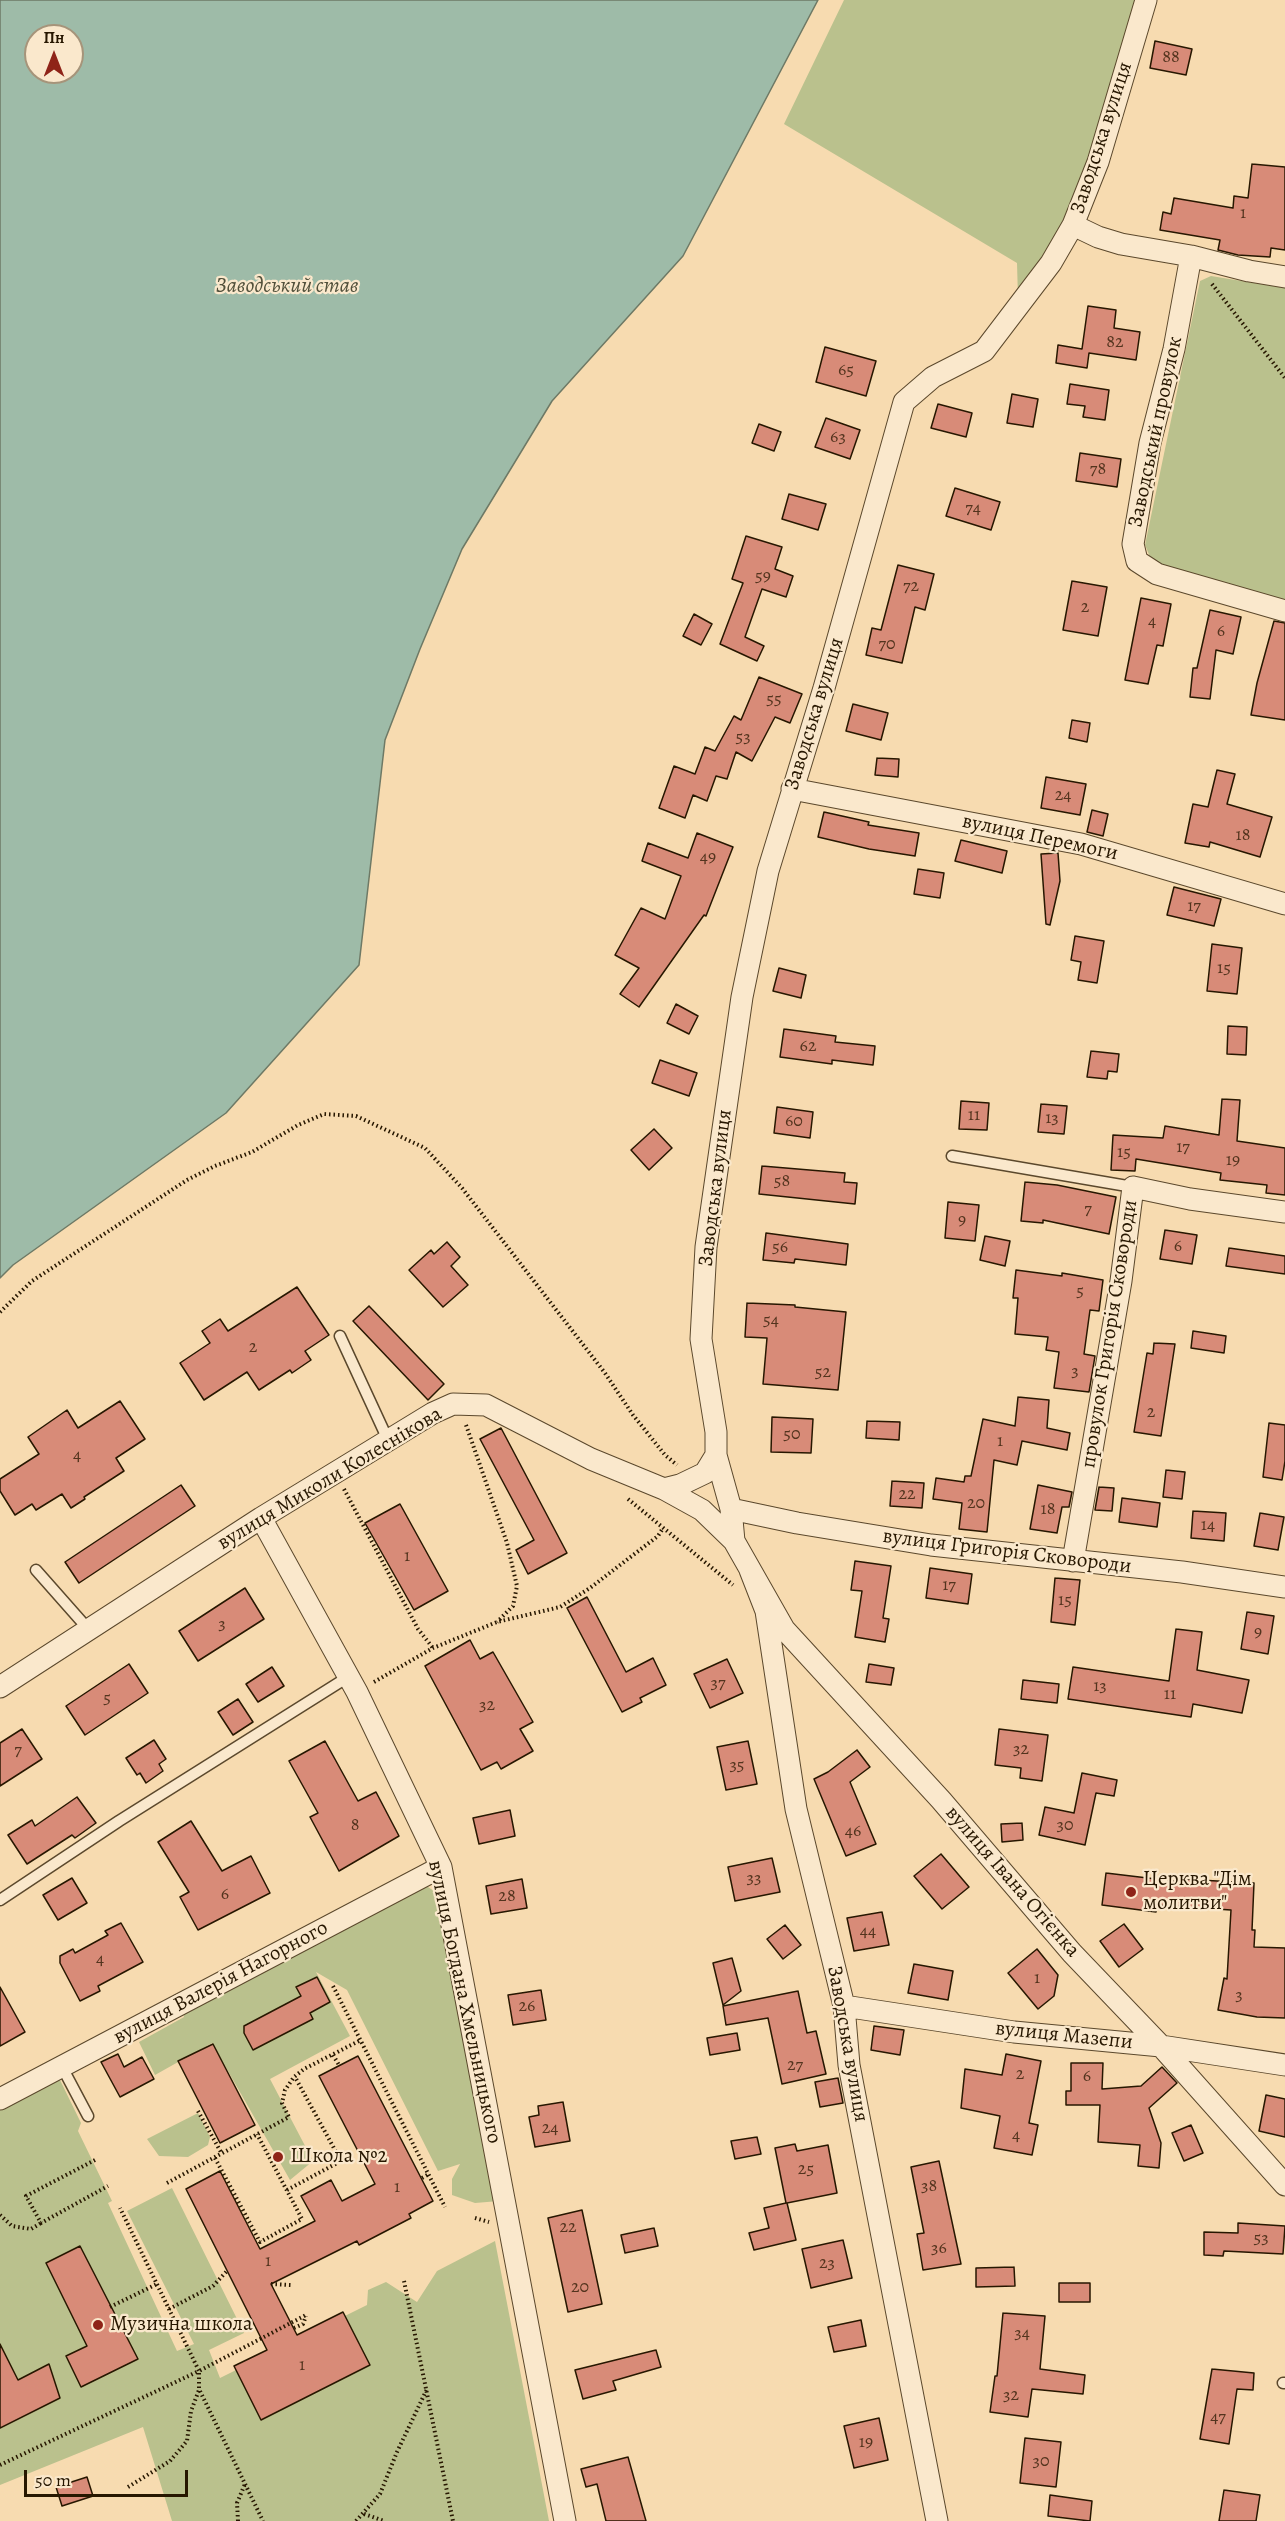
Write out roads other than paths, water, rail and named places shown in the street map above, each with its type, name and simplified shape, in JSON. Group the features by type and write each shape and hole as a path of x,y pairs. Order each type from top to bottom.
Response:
{"street":[{"name":"Заводська вулиця","path":"734,1541 731,1509 716,1455 716,1432 701,1339 706,1248 742,997 768,872 825,688 904,402 933,377 984,351 1041,279 1073,225 1098,162 1146,0"},
{"path":"1073,225 1098,237 1121,244 1191,256 1249,271 1285,277"},
{"name":"Заводський провулок","path":"1191,256 1174,349 1150,443 1133,544 1137,561 1156,574 1285,611"},
{"name":"вулиця Перемоги","path":"792,789 1081,844 1285,904"},
{"name":"провулок Григорія Сковороди","path":"1073,1561 1121,1281 1133,1187 1211,1203 1285,1212"},
{"name":"вулиця Миколи Колеснікова","path":"0,1687 261,1518 388,1440 453,1404 486,1405 591,1459 677,1485 734,1541"},
{"path":"677,1485 705,1473 716,1455"},
{"name":"вулиця Григорія Сковороди","path":"731,1509 797,1523 931,1545 1182,1572 1285,1587"},
{"name":"вулиця Богдана Хмельницького","path":"261,1518 352,1685 441,1867 565,2521"},
{"path":"734,1541 750,1570"},
{"name":"Заводська вулиця","path":"750,1570 766,1611 796,1809 844,2006 849,2065 937,2521"},
{"name":"вулиця Івана Огієнка","path":"750,1570 784,1629 941,1800 1072,1953 1161,2046 1285,2186"},
{"name":"вулиця Валерія Нагорного","path":"0,2098 441,1867"},
{"name":"вулиця Мазепи","path":"844,2006 1014,2032 1161,2046 1285,2065"}],"lane":[{"path":"952,1156 1133,1187"},
{"path":"340,1336 388,1440"},
{"path":"36,1570 89,1630"},
{"path":"0,1900 119,1821 352,1685"},
{"path":"62,2067 88,2116"}],"water":[{"name":"Заводський став","path":"0,0 818,0 683,256 552,401 462,549 385,740 359,965 226,1113 13,1265 0,1278"}],"place":[{"name":"Церква \"Дім молитви\"","path":"1131,1892"},
{"name":"Школа №2","path":"278,2157"},
{"name":"Музична школа","path":"98,2325"}]}
